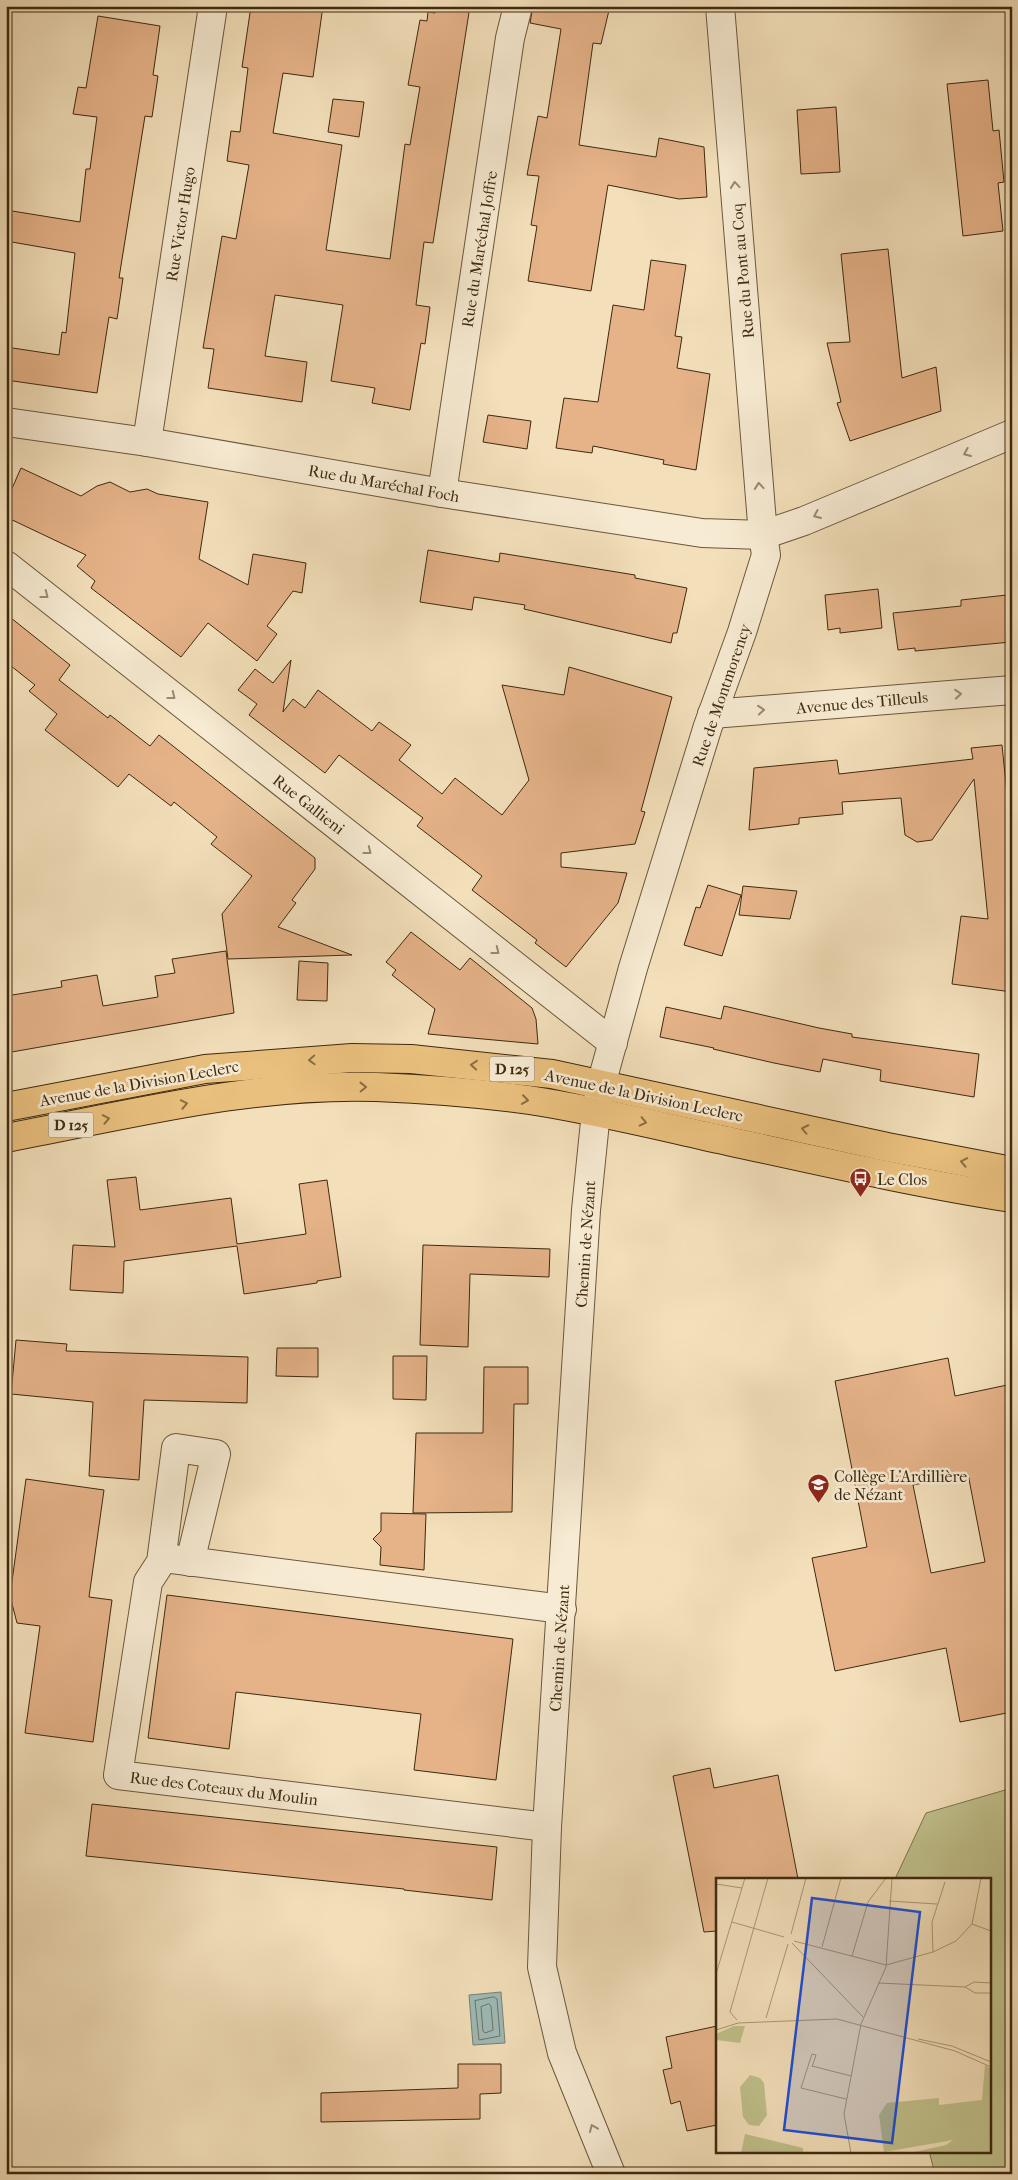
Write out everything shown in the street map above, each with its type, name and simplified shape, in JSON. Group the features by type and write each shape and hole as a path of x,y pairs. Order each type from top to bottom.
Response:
{"main road":[{"name":"Avenue de la Division Leclerc","path":"6,1106 205,1069 352,1058 411,1059 492,1066 552,1074 887,1147 1012,1171"},
{"name":"Avenue de la Division Leclerc","path":"6,1138 220,1097 316,1088 374,1087 436,1090 508,1097 596,1112 930,1185 1012,1198"}],"street":[{"name":"Rue Victor Hugo","path":"147,442 213,6"},
{"name":"Rue du Maréchal Joffre","path":"442,493 510,38 518,6"},
{"name":"Rue du Pont au Coq","path":"720,6 763,535"},
{"name":"Rue du Maréchal Foch","path":"6,422 147,442 442,493 702,533 763,535"},
{"path":"763,535 804,521 1012,434"},
{"name":"Rue de Montmorency","path":"596,1112 601,1085 633,968 712,714 742,632 766,555 763,535"},
{"name":"Rue Gallieni","path":"6,565 613,1043"},
{"name":"Avenue des Tilleuls","path":"712,714 1012,690"},
{"name":"Chemin de Nézant","path":"596,1112 586,1210 547,1826 542,1967 562,2054 611,2174"},
{"name":"Rue des Coteaux du Moulin","path":"190,1562 216,1454 176,1448 161,1562 148,1582 118,1775 547,1826"},
{"path":"161,1562 174,1559 562,1609"}],"green space":[{"path":"1012,1788 1012,2174 935,2174 929,2152 990,2152 990,1878 895,1878 926,1813"}],"water":[{"path":"501,1992 505,2043 473,2045 469,1995"}],"building":[{"path":"251,6 323,6 313,77 283,73 273,133 342,145 326,250 390,259 405,144 410,145 420,87 408,85 420,20 427,21 428,12 435,13 436,6 470,6 433,243 424,242 416,305 430,307 425,344 421,343 410,410 372,403 375,388 331,381 343,305 275,295 265,356 307,362 302,402 208,388 214,349 203,348 222,236 236,239 249,165 227,161 231,131 240,132 248,68 242,67"},
{"path":"533,6 610,6 601,44 593,43 579,145 656,157 659,138 704,147 707,197 679,199 608,185 591,291 528,281 537,226 531,225 539,176 527,175 538,116 547,118 561,29 530,23"},
{"path":"98,16 160,26 153,75 158,76 152,117 145,116 119,278 123,278 117,319 109,317 97,393 6,380 6,347 59,355 62,332 66,333 75,253 6,241 6,210 80,222 86,169 90,169 97,117 73,114 78,87 86,88"},
{"path":"988,80 993,131 999,130 1004,182 998,183 1003,231 963,236 947,84"},
{"path":"333,99 364,102 359,137 328,132"},
{"path":"836,107 840,172 801,174 797,110"},
{"path":"888,249 902,378 936,367 941,411 850,441 837,403 841,402 827,343 850,342 841,254"},
{"path":"651,260 686,265 675,336 682,337 677,368 710,374 696,470 663,464 664,460 593,446 592,453 556,448 564,398 598,402 613,305 644,310"},
{"path":"488,415 531,421 527,449 483,442"},
{"path":"21,468 81,496 97,486 110,482 130,492 147,489 158,494 208,502 199,559 248,585 253,554 306,563 302,593 293,591 267,626 277,634 257,661 208,623 181,657 91,588 95,581 77,566 86,555 6,517 6,502"},
{"path":"428,550 499,562 500,553 635,575 635,578 687,588 677,633 673,633 671,643 524,609 525,605 474,597 472,610 420,602"},
{"path":"878,589 882,628 840,633 840,628 828,630 825,595"},
{"path":"1007,595 1011,642 915,651 915,648 898,650 893,613 961,606 961,600"},
{"path":"6,614 70,665 59,680 108,718 110,715 150,746 159,735 315,858 315,869 292,900 296,903 278,927 352,955 228,959 222,914 252,876 211,844 217,837 174,802 171,806 129,774 118,787 45,730 57,714 29,691 35,685 6,662"},
{"path":"291,660 283,712 293,699 305,708 318,690 372,731 379,722 411,745 399,760 442,794 455,778 502,815 529,780 502,685 564,695 569,667 672,697 641,811 645,812 635,844 561,853 561,867 627,873 618,903 566,967 535,943 537,940 472,890 482,876 417,826 423,818 339,755 325,773 249,715 257,704 238,690 255,669 273,683"},
{"path":"1002,745 1012,843 1012,992 952,984 961,916 988,919 974,779 932,840 917,842 905,835 901,798 842,802 843,814 799,818 799,824 749,830 754,768 837,760 839,774 973,759 971,748"},
{"path":"708,885 741,895 722,956 684,945 696,907 700,908"},
{"path":"743,886 797,891 790,919 739,915"},
{"path":"411,932 460,970 470,958 532,1008 536,1019 538,1044 428,1034 435,1009 392,975 396,970 386,962"},
{"path":"226,951 234,1013 6,1053 6,996 62,987 61,981 97,975 103,1006 158,997 155,976 175,973 172,959"},
{"path":"299,961 328,963 327,1001 297,1000"},
{"path":"724,1006 852,1034 852,1037 979,1054 974,1097 880,1081 881,1070 823,1059 820,1072 660,1037 666,1007 721,1019"},
{"path":"136,1177 140,1210 231,1198 237,1244 306,1234 299,1184 327,1180 341,1277 317,1281 317,1283 244,1294 237,1246 124,1261 123,1293 70,1290 73,1245 115,1247 107,1180"},
{"path":"423,1245 550,1249 549,1277 470,1274 468,1347 420,1345"},
{"path":"16,1340 67,1344 66,1351 248,1357 247,1403 144,1400 139,1480 89,1476 93,1402 11,1394"},
{"path":"277,1348 318,1348 318,1377 276,1376"},
{"path":"393,1356 427,1356 426,1400 393,1399"},
{"path":"948,1358 955,1396 1012,1384 1012,1712 960,1722 946,1648 835,1671 812,1558 867,1547 835,1381","holes":["968,1474 985,1562 931,1573 913,1485"]},
{"path":"484,1367 528,1367 528,1404 514,1404 512,1512 413,1513 416,1433 483,1433"},
{"path":"26,1479 104,1490 89,1597 112,1600 93,1742 25,1733 40,1626 17,1623 10,1596"},
{"path":"381,1513 426,1514 424,1570 380,1565 381,1547 373,1539 381,1531"},
{"path":"167,1595 513,1639 496,1780 414,1770 421,1714 236,1692 229,1749 148,1738"},
{"path":"710,1768 714,1788 778,1775 798,1878 716,1878 716,1931 704,1932 673,1776"},
{"path":"92,1804 497,1847 492,1900 86,1856"},
{"path":"716,2026 716,2125 687,2131 680,2101 671,2104 663,2070 672,2068 666,2037"},
{"path":"458,2064 501,2064 501,2093 480,2094 480,2119 321,2122 321,2093 458,2088"}],"place":[{"name":"Le Clos","path":"861,1198"},
{"name":"Collège L'Ardillière de Nézant","path":"818,1504"}]}
